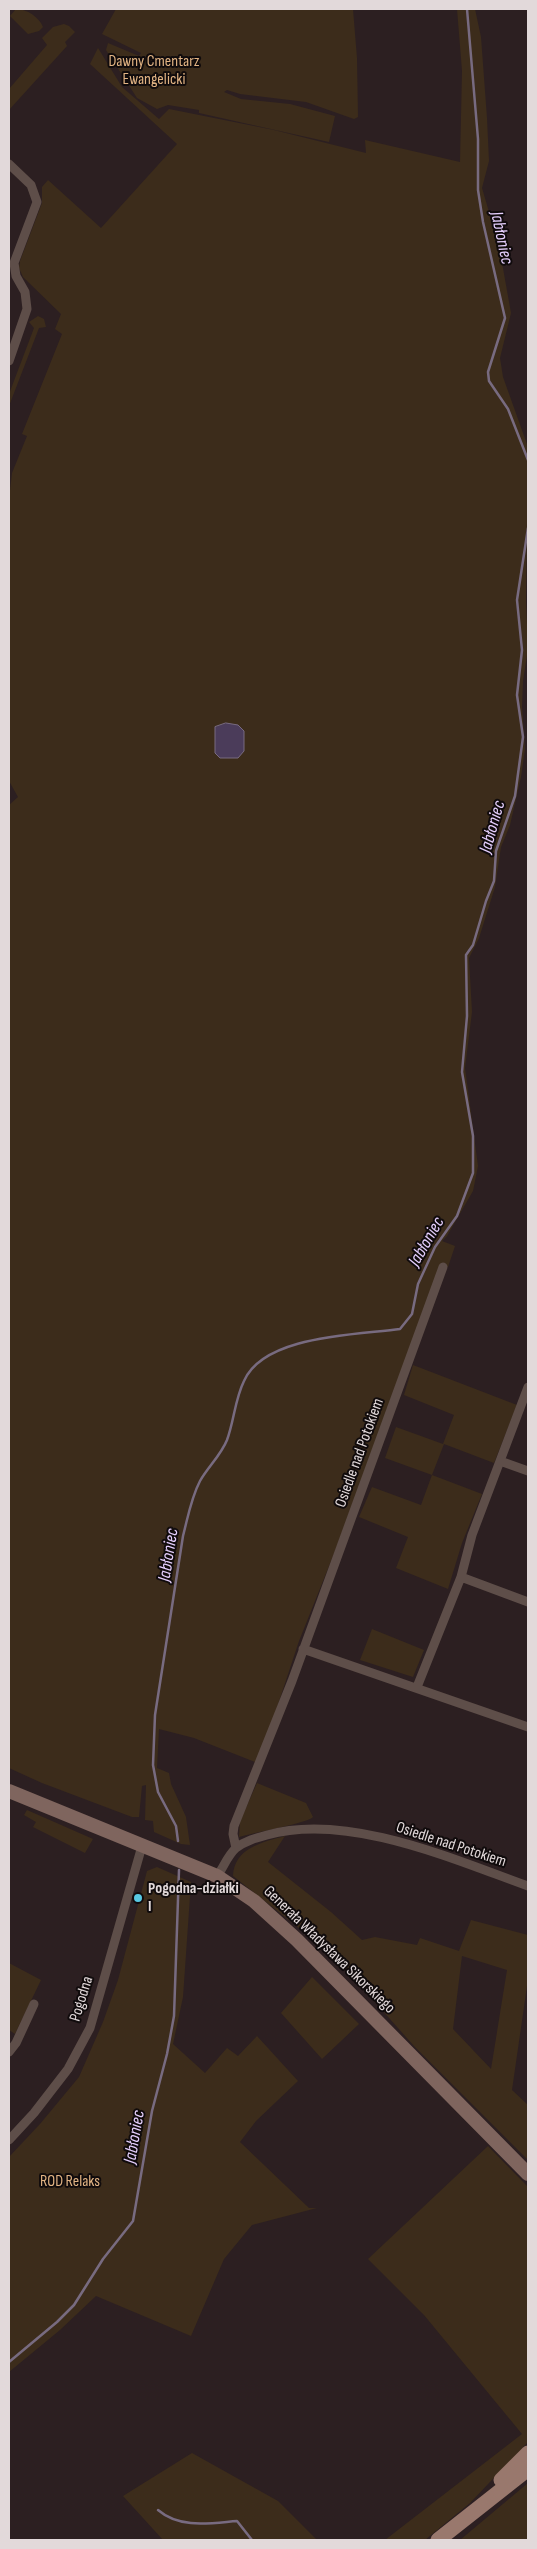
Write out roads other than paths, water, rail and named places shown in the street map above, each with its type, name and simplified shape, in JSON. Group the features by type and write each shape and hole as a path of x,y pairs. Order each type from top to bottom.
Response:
{"main road":[{"path":"469,2516 528,2453"},
{"path":"438,2540 528,2468"}],"street":[{"path":"9,164 34,190 37,202 14,264 16,276 25,292 27,309 9,361"},
{"name":"Osiedle nad Potokiem","path":"443,1267 255,1779 234,1826 233,1834 236,1848 251,1839 294,1829 322,1828 365,1833 421,1849 528,1886"},
{"path":"418,1687 461,1577 472,1535 528,1387"},
{"path":"500,1461 528,1471"},
{"path":"461,1577 528,1602"},
{"path":"303,1649 418,1687 528,1727"},
{"name":"Generała Władysława Sikorskiego","path":"9,1791 217,1876 254,1901 297,1940 528,2174"},
{"name":"Pogodna","path":"9,2140 34,2113 68,2069 90,2028 142,1846"},
{"path":"217,1876 236,1848"},
{"path":"9,2052 16,2043 34,2004"}],"waterway":[{"name":"Jabłoniec","path":"467,9 478,139 478,190 483,222 505,318 488,372 489,381 508,409 528,460"},
{"name":"Jabłoniec","path":"178,1841 176,1826 158,1792 153,1765 155,1715 183,1536 197,1487 227,1440 241,1388 255,1366 271,1354 313,1340 400,1329 412,1314 418,1284 435,1247 457,1216 473,1173 473,1136 462,1072 467,1016 466,955 473,945 494,881 496,851 515,796 523,737 517,695 522,650 517,600 528,528"},
{"name":"Jabłoniec","path":"9,2362 57,2322 74,2305 103,2259 133,2221 152,2111 167,2054 174,2016 179,1870"},
{"path":"158,2510 176,2520 186,2522 237,2521 252,2540"}],"place":[{"name":"Pogodna-działki I","path":"138,1898"}],"park label":[{"name":"Dawny Cmentarz Ewangelicki","path":"154,71"},
{"name":"ROD Relaks","path":"70,2182"}]}
